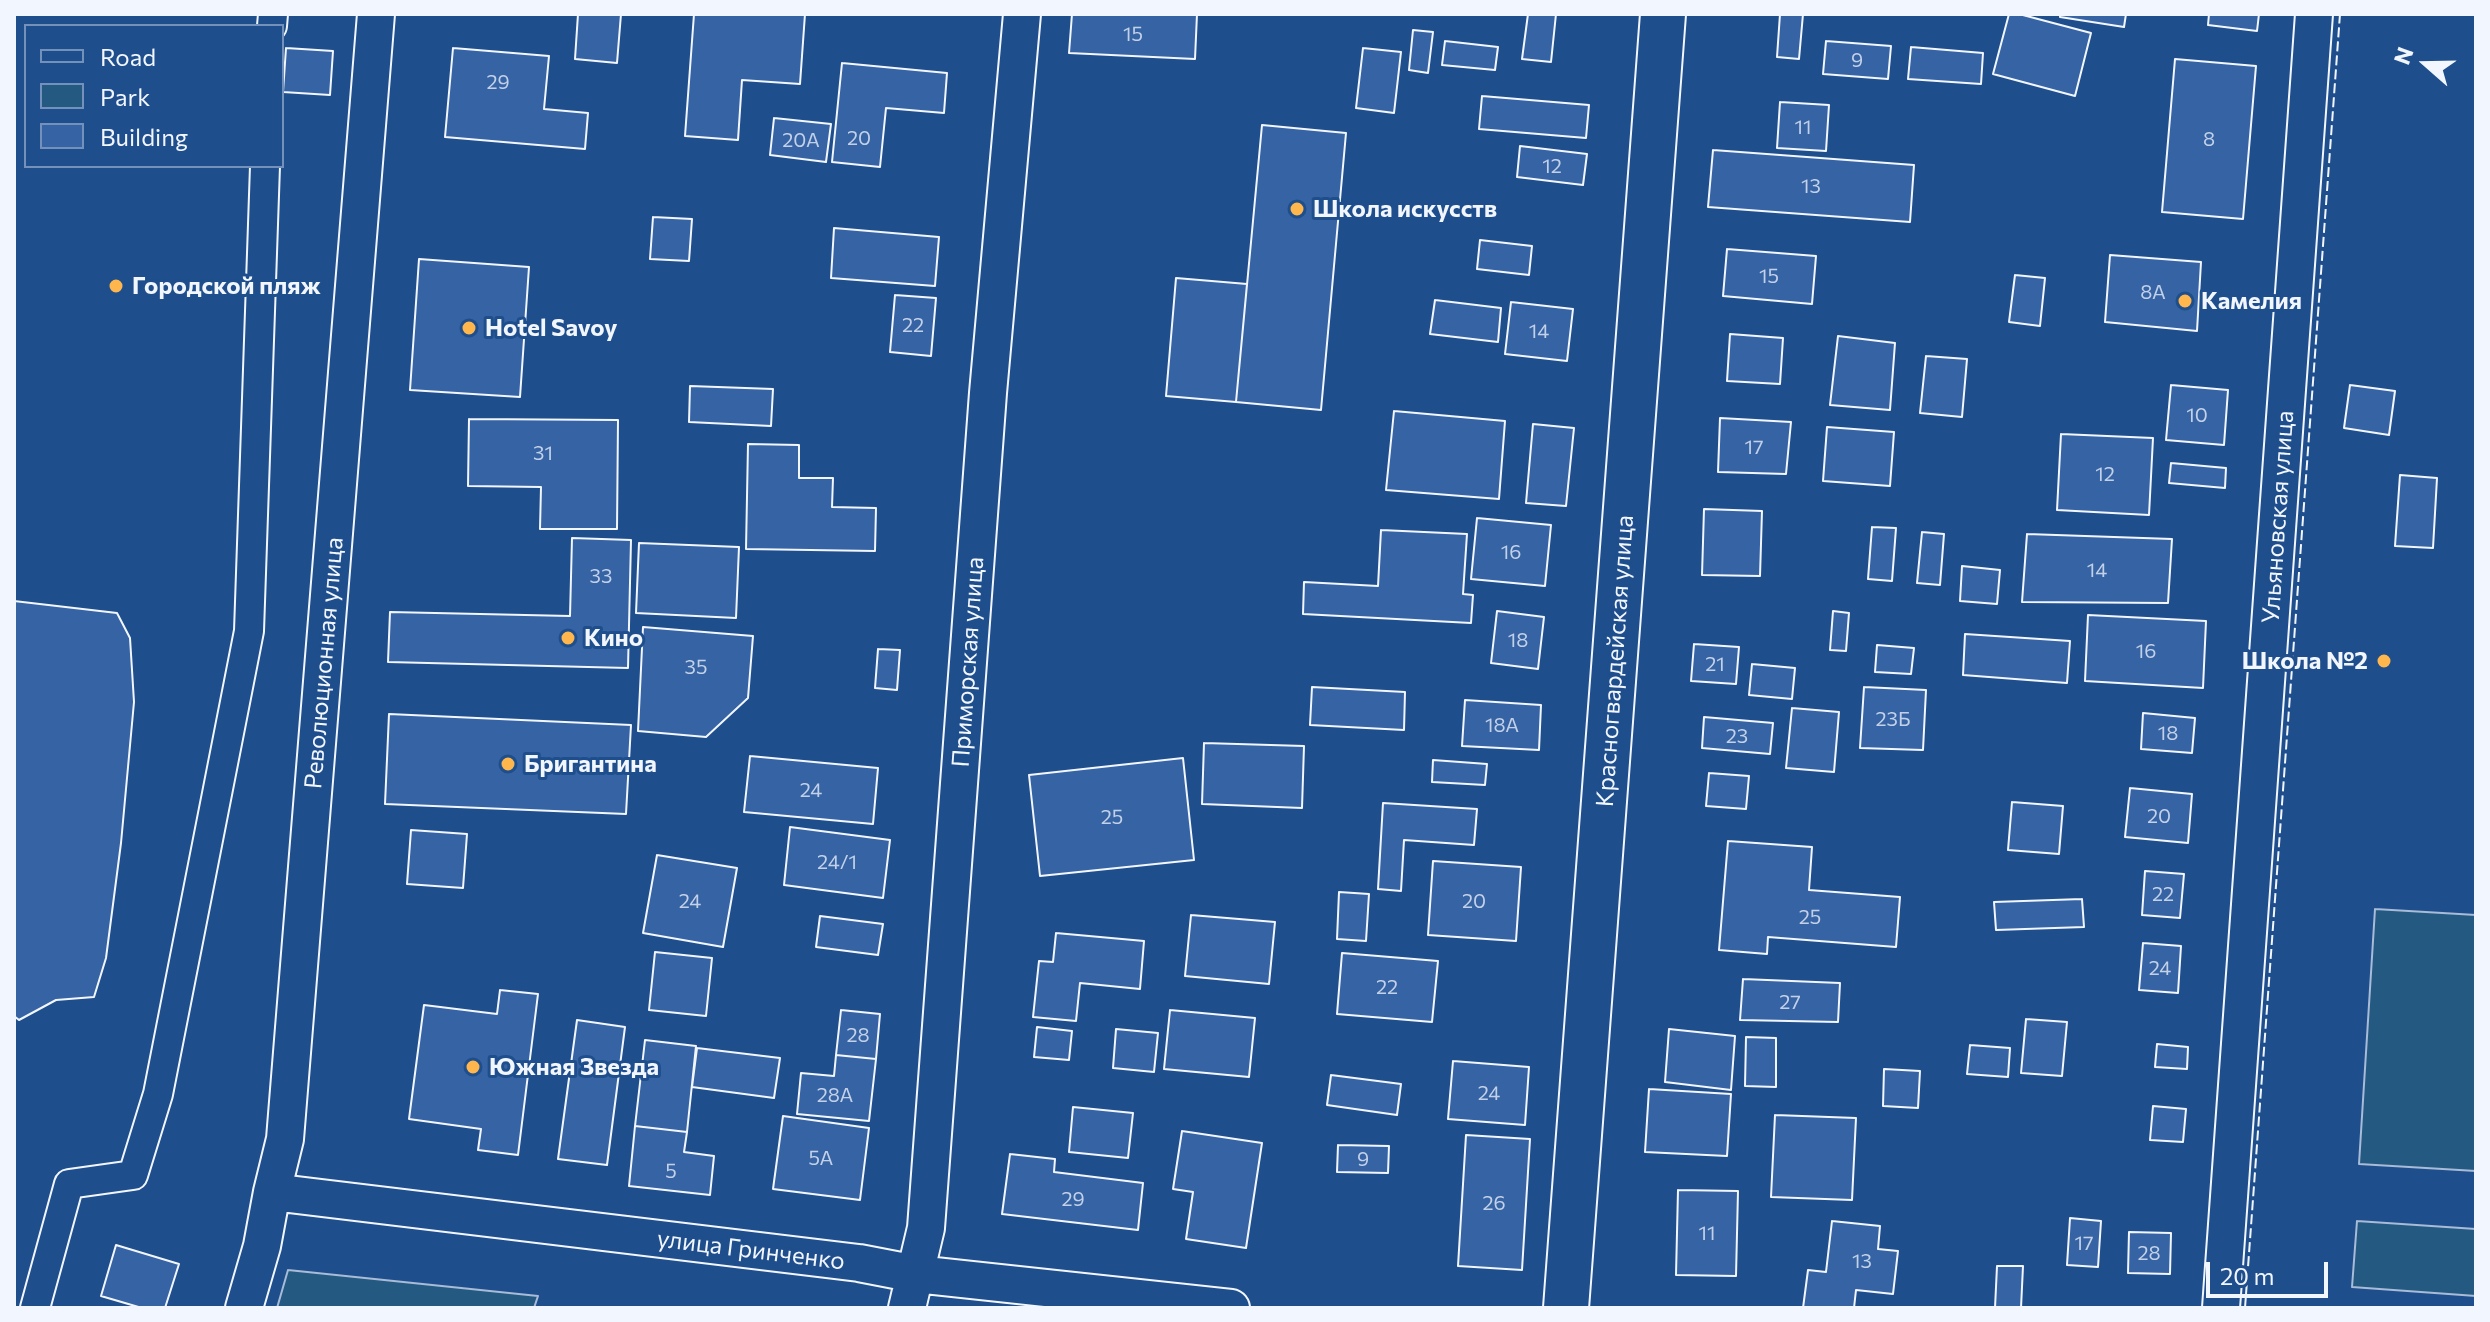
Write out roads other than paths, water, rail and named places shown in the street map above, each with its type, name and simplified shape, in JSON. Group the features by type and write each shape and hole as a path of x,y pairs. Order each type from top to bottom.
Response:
{"street":[{"name":"Революционная улица","path":"244,1308 262,1246 285,1139 376,14"},
{"name":"Приморская улица","path":"907,1308 926,1228 988,393 1022,14"},
{"name":"Красногвардейская улица","path":"1566,1308 1663,14"},
{"name":"Ульяновская улица","path":"2221,1308 2314,14"},
{"path":"35,1308 69,1184 133,1175 158,1094 249,631 265,168"},
{"name":"улица Гринченко","path":"272,1192 859,1263 916,1274 1231,1308"}],"place":[{"name":"Школа искусств","path":"1297,209"},
{"name":"Городской пляж","path":"116,286"},
{"name":"Камелия","path":"2185,301"},
{"name":"Hotel Savoy","path":"469,328"},
{"name":"Кино","path":"568,638"},
{"name":"Школа №2","path":"2384,661"},
{"name":"Бригантина","path":"508,764"},
{"name":"Южная Звезда","path":"473,1067"}]}
